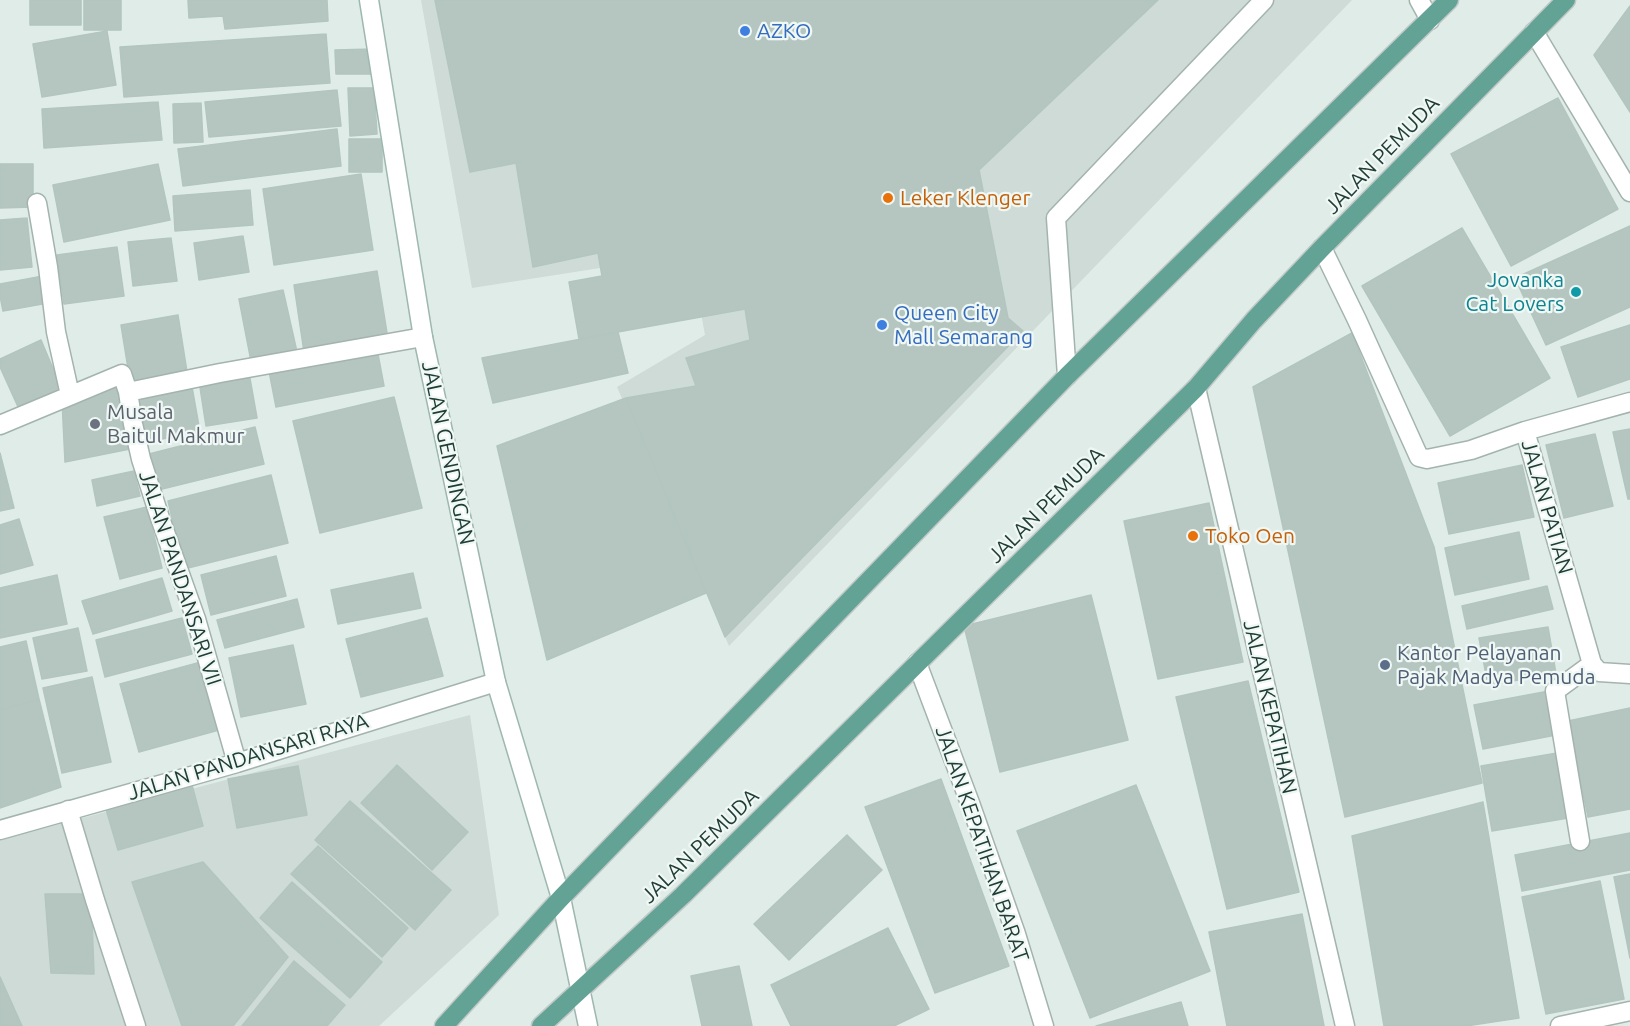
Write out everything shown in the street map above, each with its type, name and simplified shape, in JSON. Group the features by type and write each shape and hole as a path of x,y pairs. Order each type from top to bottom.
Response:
{"main road":[{"name":"JALAN PEMUDA","path":"541,1026 683,895 1196,388 1254,320 1322,248 1566,0"},
{"path":"444,1026 561,898 1067,376 1440,7"}],"street":[{"name":"JALAN GENDINGAN","path":"369,0 423,337 496,681 561,898 588,1026"},
{"path":"1067,376 1056,219 1264,0"},
{"path":"1419,0 1440,7"},
{"path":"1534,32 1630,192"},
{"path":"37,203 56,332 70,395"},
{"name":"JALAN PATIAN","path":"1322,248 1419,457 1427,459 1471,450 1525,430 1592,664"},
{"path":"0,425 121,374 128,392 220,373 423,337"},
{"name":"JALAN KEPATIHAN","path":"1196,388 1345,1026"},
{"name":"JALAN PANDANSARI VII","path":"128,392 141,459 196,619 237,763"},
{"path":"1525,430 1630,402"},
{"name":"JALAN KEPATIHAN BARAT","path":"917,663 1005,901 1044,1026"},
{"path":"1580,841 1555,692 1592,664 1599,672 1630,674"},
{"name":"JALAN PANDANSARI RAYA","path":"0,830 237,763 496,681"},
{"path":"68,810 136,1026"},
{"path":"1560,1026 1630,1011"}],"shaded area":[{"name":"Queen City Mall Semarang","path":"421,0 1352,0 729,646 617,387 705,335 690,254 472,288"},
{"path":"470,715 499,915 379,1026 0,1026 0,840"}],"building":[{"path":"30,0 81,0 81,25 30,25"},
{"path":"84,0 121,0 121,30 84,30"},
{"path":"188,0 327,0 328,21 225,29 223,16 189,18"},
{"name":"Queen City Mall Semarang","path":"435,0 1158,0 979,170 1008,318 1023,331 725,637 626,398 696,386 686,358 750,340 745,309 579,339 569,282 602,276 598,253 533,267 516,163 470,172"},
{"path":"1630,6 1630,112 1594,55"},
{"path":"107,31 116,85 42,97 33,44"},
{"path":"326,34 330,83 124,97 120,47"},
{"path":"374,49 374,74 336,74 335,50"},
{"path":"348,88 374,88 377,134 350,136"},
{"path":"337,90 341,126 209,137 205,102"},
{"path":"1558,98 1618,209 1511,266 1451,154"},
{"path":"158,102 162,140 44,148 42,109"},
{"path":"201,103 203,142 174,143 173,104"},
{"path":"337,129 341,166 183,186 178,149"},
{"path":"349,139 382,139 382,172 349,172"},
{"path":"0,164 33,164 33,207 0,208"},
{"path":"158,164 170,220 64,242 53,185"},
{"path":"361,174 373,250 274,265 263,189"},
{"path":"250,190 253,225 175,231 173,196"},
{"path":"27,218 32,267 0,270 0,220"},
{"name":"Jovanka Cat Lovers","path":"1630,226 1630,307 1546,345 1515,278"},
{"path":"1462,228 1550,378 1450,436 1362,286"},
{"path":"243,236 249,272 199,280 194,243"},
{"path":"171,238 177,281 133,286 128,242"},
{"path":"117,247 124,296 64,304 57,255"},
{"path":"377,271 388,339 304,352 294,285"},
{"path":"43,276 48,303 3,311 0,284"},
{"path":"283,290 297,352 251,361 239,299"},
{"path":"178,315 188,378 131,387 121,325"},
{"path":"1630,325 1630,379 1578,397 1561,347"},
{"path":"618,332 628,373 493,403 482,358"},
{"name":"Kantor Pelayanan Pajak Madya Pemuda","path":"1352,333 1434,547 1482,783 1345,817 1253,387"},
{"path":"41,340 62,390 19,409 0,367 0,359"},
{"path":"377,349 384,386 276,407 269,371"},
{"path":"249,373 257,418 206,426 199,381"},
{"name":"Musala Baitul Makmur","path":"120,380 130,449 65,462 62,400"},
{"path":"192,387 200,432 146,442 137,397"},
{"path":"394,397 422,508 320,533 293,421"},
{"path":"626,398 706,593 547,660 497,446"},
{"path":"255,427 264,464 158,490 149,454"},
{"path":"1630,429 1630,499 1628,499 1613,432"},
{"path":"1595,434 1613,506 1564,518 1546,445"},
{"path":"0,453 14,508 0,511"},
{"path":"1522,465 1534,517 1449,534 1438,483"},
{"path":"134,471 140,496 97,506 92,480"},
{"path":"271,475 288,543 184,569 168,501"},
{"path":"1209,503 1243,662 1158,679 1124,521"},
{"path":"147,507 162,568 120,579 104,517"},
{"path":"19,519 33,565 0,574 0,525"},
{"path":"1519,532 1529,579 1455,595 1445,548"},
{"path":"276,556 286,596 211,615 201,575"},
{"path":"413,573 421,608 338,624 331,590"},
{"path":"57,575 67,624 0,638 0,588"},
{"path":"162,578 172,611 93,634 82,601"},
{"path":"1547,586 1553,609 1467,629 1462,606"},
{"path":"1091,595 1128,740 1000,772 964,626"},
{"path":"297,599 304,627 225,648 217,620"},
{"path":"182,618 192,654 105,677 96,640"},
{"path":"427,618 443,676 361,697 346,639"},
{"path":"1548,627 1556,674 1488,685 1479,638"},
{"path":"78,628 87,671 42,679 33,638"},
{"path":"26,641 39,699 0,710 0,647"},
{"path":"293,645 306,704 241,717 229,658"},
{"path":"201,662 219,730 139,752 120,684"},
{"path":"92,677 111,762 62,773 43,688"},
{"path":"1248,681 1299,892 1227,909 1176,697"},
{"path":"1549,691 1556,735 1483,749 1474,705"},
{"path":"39,699 61,787 0,808 0,710"},
{"path":"1630,708 1630,809 1588,817 1568,721"},
{"path":"1563,752 1574,817 1492,831 1481,766"},
{"path":"397,765 468,832 432,870 361,803"},
{"path":"298,766 307,815 237,828 228,779"},
{"path":"941,779 1009,966 935,993 865,807"},
{"path":"192,785 203,826 118,850 106,809"},
{"path":"1136,785 1210,971 1090,1018 1017,831"},
{"path":"350,801 451,890 415,930 315,840"},
{"path":"1483,802 1519,1018 1466,1026 1384,1026 1352,836"},
{"path":"1630,833 1630,870 1522,891 1515,855"},
{"path":"847,835 882,870 789,960 754,924"},
{"path":"318,846 408,928 382,957 291,874"},
{"path":"203,862 288,957 233,1026 182,1026 132,882"},
{"path":"1630,874 1630,958 1614,877"},
{"path":"1600,881 1624,999 1546,1014 1522,897"},
{"path":"292,882 382,962 350,998 260,918"},
{"path":"45,894 91,894 94,974 51,973"},
{"path":"1302,914 1324,1026 1227,1026 1209,932"},
{"path":"888,928 929,1009 894,1026 791,1026 771,985"},
{"path":"294,961 345,1005 327,1026 242,1026"},
{"path":"739,966 752,1026 702,1026 691,976"},
{"path":"0,977 22,1026 0,1026"},
{"path":"1181,1002 1188,1026 1096,1026"}],"place":[{"name":"AZKO","path":"745,31"},
{"name":"Leker Klenger","path":"888,198"},
{"name":"Jovanka Cat Lovers","path":"1576,292"},
{"name":"Queen City Mall Semarang","path":"882,325"},
{"name":"Musala Baitul Makmur","path":"95,424"},
{"name":"Toko Oen","path":"1193,536"},
{"name":"Kantor Pelayanan Pajak Madya Pemuda","path":"1385,665"}]}
